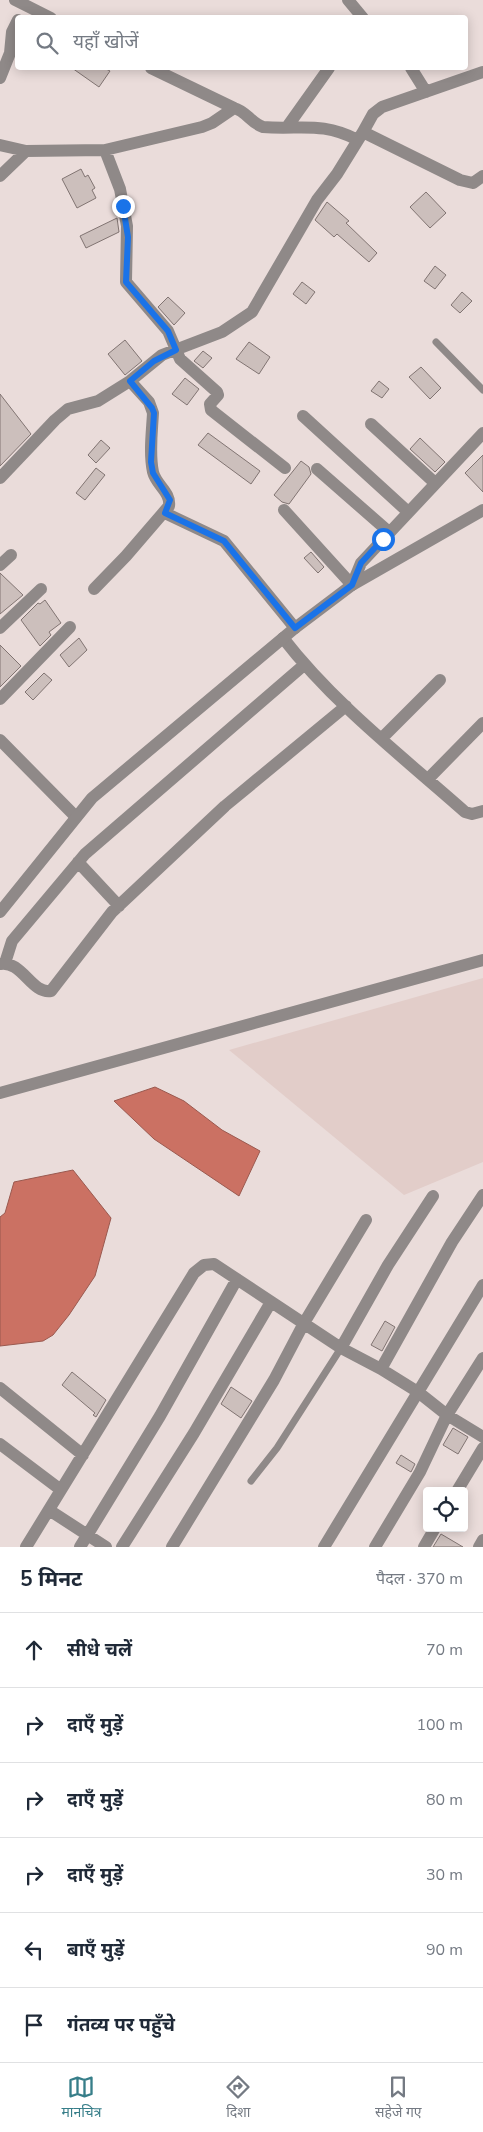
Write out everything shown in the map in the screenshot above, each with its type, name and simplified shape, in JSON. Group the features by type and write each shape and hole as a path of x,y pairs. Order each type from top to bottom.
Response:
{"street":[{"path":"15,0 46,15"},
{"path":"348,0 360,15"},
{"path":"0,78 10,53 12,32 15,26"},
{"path":"155,70 241,110 258,125 330,128 360,136 460,180 473,183 483,176"},
{"path":"287,127 328,70"},
{"path":"412,70 426,92"},
{"path":"0,478 68,409 98,401 130,381 154,361 222,332 252,312 318,200 377,110 483,72"},
{"path":"0,145 26,151 105,150 202,127 212,123 234,108"},
{"path":"105,150 120,190 127,226 126,282 168,331 180,359 192,372 217,392 218,395 210,404 211,410 284,468"},
{"path":"0,176 26,151"},
{"path":"94,589 165,513 170,500 155,479 151,462 154,413 149,402 130,381"},
{"path":"303,416 407,511"},
{"path":"371,424 434,483"},
{"path":"352,585 361,563 407,511 483,433"},
{"path":"317,469 389,532"},
{"path":"284,510 352,585"},
{"path":"0,912 75,816 92,798 295,628 352,585 483,510"},
{"path":"165,513 224,541 295,628"},
{"path":"0,565 11,555"},
{"path":"0,628 41,590"},
{"path":"0,699 70,627"},
{"path":"283,638 304,665 346,706 428,780 465,812 472,814 483,811"},
{"path":"304,665 196,756 78,862 12,941 3,963 12,964 42,991 51,991 112,912 225,806 346,706"},
{"path":"382,738 440,680"},
{"path":"428,780 483,724"},
{"path":"0,740 75,816"},
{"path":"78,862 119,906"},
{"path":"0,1093 483,960"},
{"path":"341,1348 388,1265 433,1196"},
{"path":"381,1369 452,1242 483,1196"},
{"path":"172,1547 274,1380 304,1323 366,1220"},
{"path":"26,1547 197,1269 209,1263 214,1264 341,1348 381,1369 418,1392 447,1415 483,1437"},
{"path":"80,1547 160,1416 237,1279"},
{"path":"324,1547 483,1285"},
{"path":"122,1547 194,1433 271,1302"},
{"path":"375,1547 420,1472 447,1415 483,1358"},
{"path":"0,1388 83,1456"},
{"path":"0,1444 62,1490"},
{"path":"459,1487 483,1448"},
{"path":"49,1510 106,1547"},
{"path":"424,1547 433,1532"},
{"path":"479,1547 483,1540"}],"lane":[{"path":"436,342 483,390"},
{"path":"251,1481 278,1448 341,1348"}],"shaded area":[{"path":"483,978 483,1162 404,1195 229,1050"},
{"path":"155,1087 184,1101 222,1130 260,1151 239,1196 154,1139 114,1101"},
{"path":"73,1170 111,1218 95,1276 53,1335 43,1341 0,1346 0,1217 5,1213 14,1182"}],"building":[{"path":"75,70 110,71 99,87"},
{"path":"81,169 85,177 88,175 95,188 92,190 96,198 77,208 62,179"},
{"path":"426,192 446,213 430,228 410,207"},
{"path":"327,202 349,221 346,223 377,253 369,262 337,234 334,237 315,220"},
{"path":"117,218 119,232 86,248 80,236"},
{"path":"435,266 446,275 435,289 424,281"},
{"path":"302,282 315,292 306,304 293,294"},
{"path":"462,292 472,301 460,313 451,305"},
{"path":"168,297 185,313 174,325 158,307"},
{"path":"125,340 142,361 125,375 108,354"},
{"path":"249,342 270,357 259,374 236,359"},
{"path":"203,351 212,358 203,368 194,361"},
{"path":"421,367 441,388 430,399 409,377"},
{"path":"185,378 199,389 187,405 172,394"},
{"path":"379,381 389,389 382,398 371,391"},
{"path":"0,394 31,434 0,466"},
{"path":"208,433 260,471 251,484 198,445"},
{"path":"420,438 445,462 435,472 410,449"},
{"path":"101,440 110,448 96,463 88,455"},
{"path":"483,455 483,492 465,473"},
{"path":"301,461 309,467 311,474 289,504 282,502 274,495"},
{"path":"96,468 105,475 85,500 76,493"},
{"path":"311,552 324,567 318,573 304,558"},
{"path":"0,573 23,595 0,614"},
{"path":"45,600 61,623 49,632 51,635 40,646 21,620 38,603 40,604"},
{"path":"79,638 87,650 69,667 60,655"},
{"path":"0,645 21,666 0,687"},
{"path":"44,673 52,680 33,700 25,692"},
{"path":"385,1321 395,1327 382,1351 371,1345"},
{"path":"72,1372 106,1400 96,1417 93,1415 95,1413 62,1385"},
{"path":"231,1387 252,1401 241,1418 221,1404"},
{"path":"453,1428 468,1437 458,1454 443,1445"},
{"path":"401,1455 415,1464 411,1472 396,1463"},
{"path":"441,1534 463,1547 433,1547"}],"route":[{"path":"123,206 128,237 126,282 132,292 168,331 176,350 162,355 130,381 149,402 154,413 151,462 155,479 170,500 165,513 224,541 295,628 352,585 361,563 383,539"}]}
